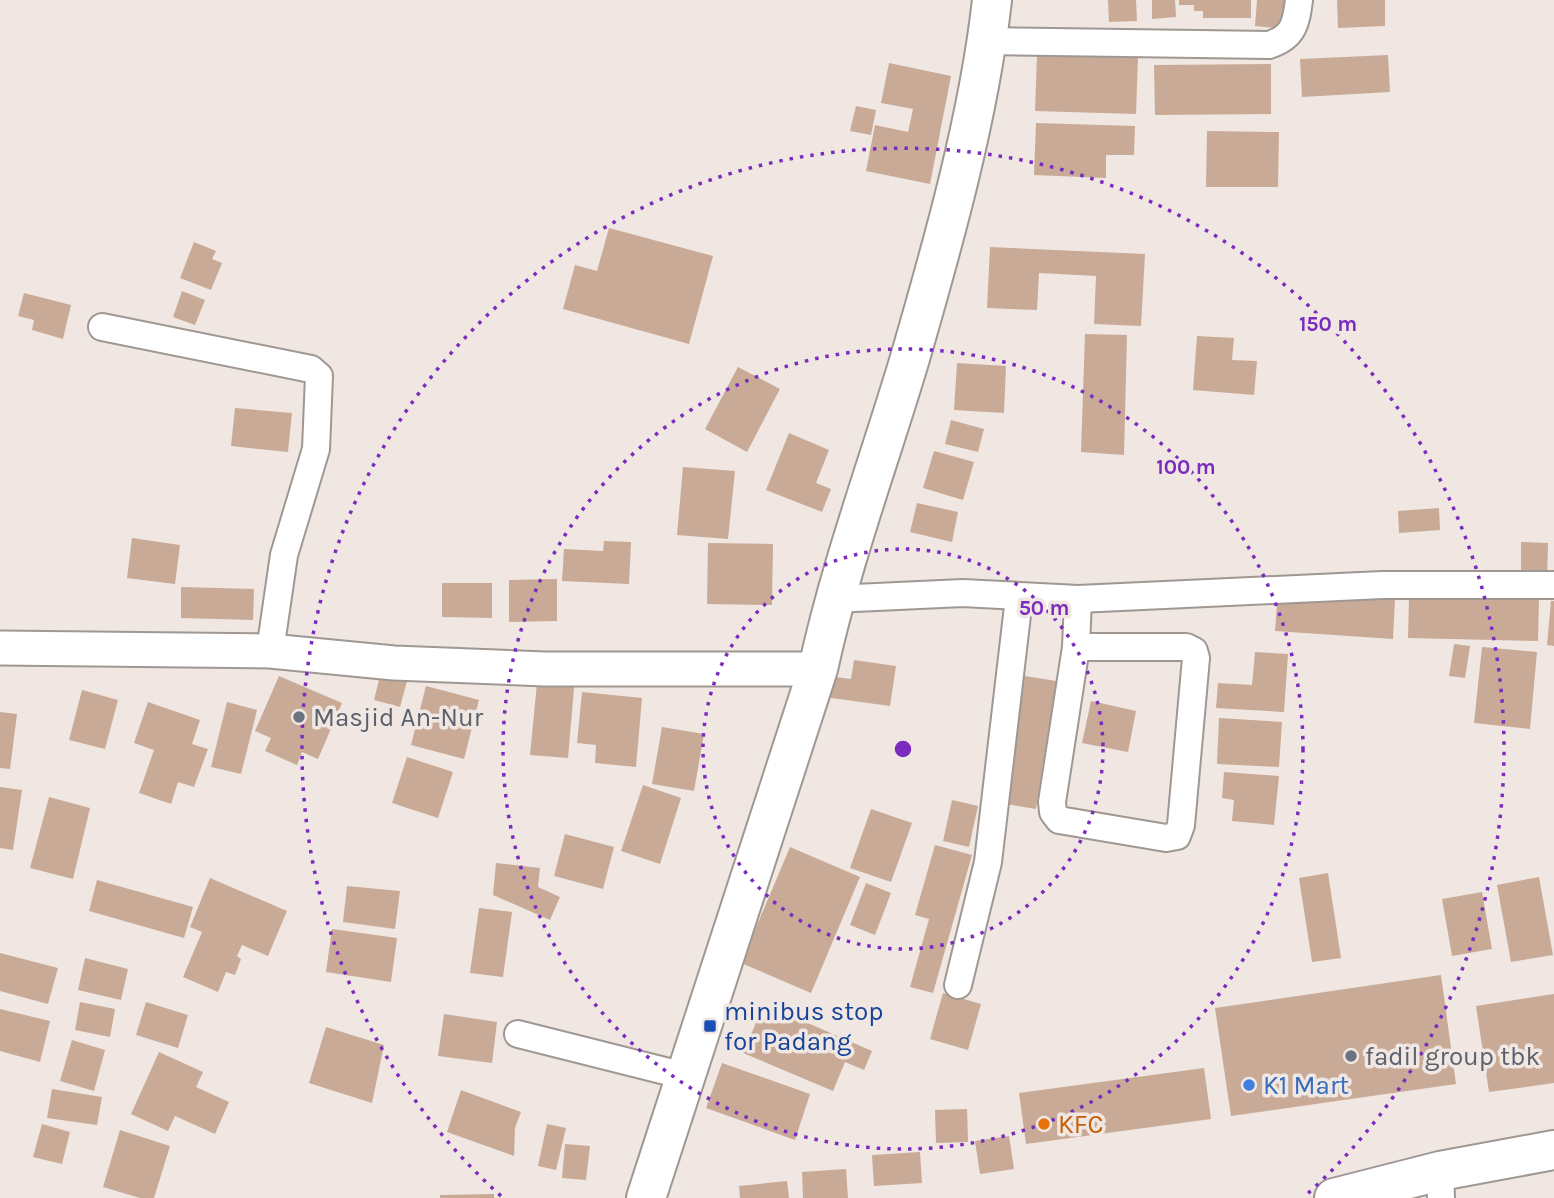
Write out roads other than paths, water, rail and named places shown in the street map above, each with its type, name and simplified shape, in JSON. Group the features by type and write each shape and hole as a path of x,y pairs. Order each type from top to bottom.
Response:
{"highway":[{"path":"646,1198 818,669 833,599 910,357 964,152 988,41 992,0"},
{"path":"1334,1198 1440,1184 1554,1150"}],"street":[{"path":"988,41 1269,45 1283,41 1296,27 1299,0"},
{"path":"102,327 311,369 319,376 316,449 284,555 270,651"},
{"path":"833,599 963,593 1019,598 1079,599 1382,585 1554,585"},
{"path":"958,985 988,862 1019,598"},
{"path":"1076,647 1186,648 1194,651 1196,658 1181,825 1177,836 1166,838 1059,820 1053,812 1052,802 1076,647 1079,599"},
{"path":"0,648 270,651 394,663 544,669 818,669"},
{"path":"518,1034 685,1076"}],"place":[{"name":"Masjid An-Nur","path":"299,717"},
{"name":"minibus stop for Padang","path":"710,1026"},
{"name":"fadil group tbk","path":"1351,1056"},
{"name":"K1 Mart","path":"1249,1085"},
{"name":"KFC","path":"1044,1124"}]}
